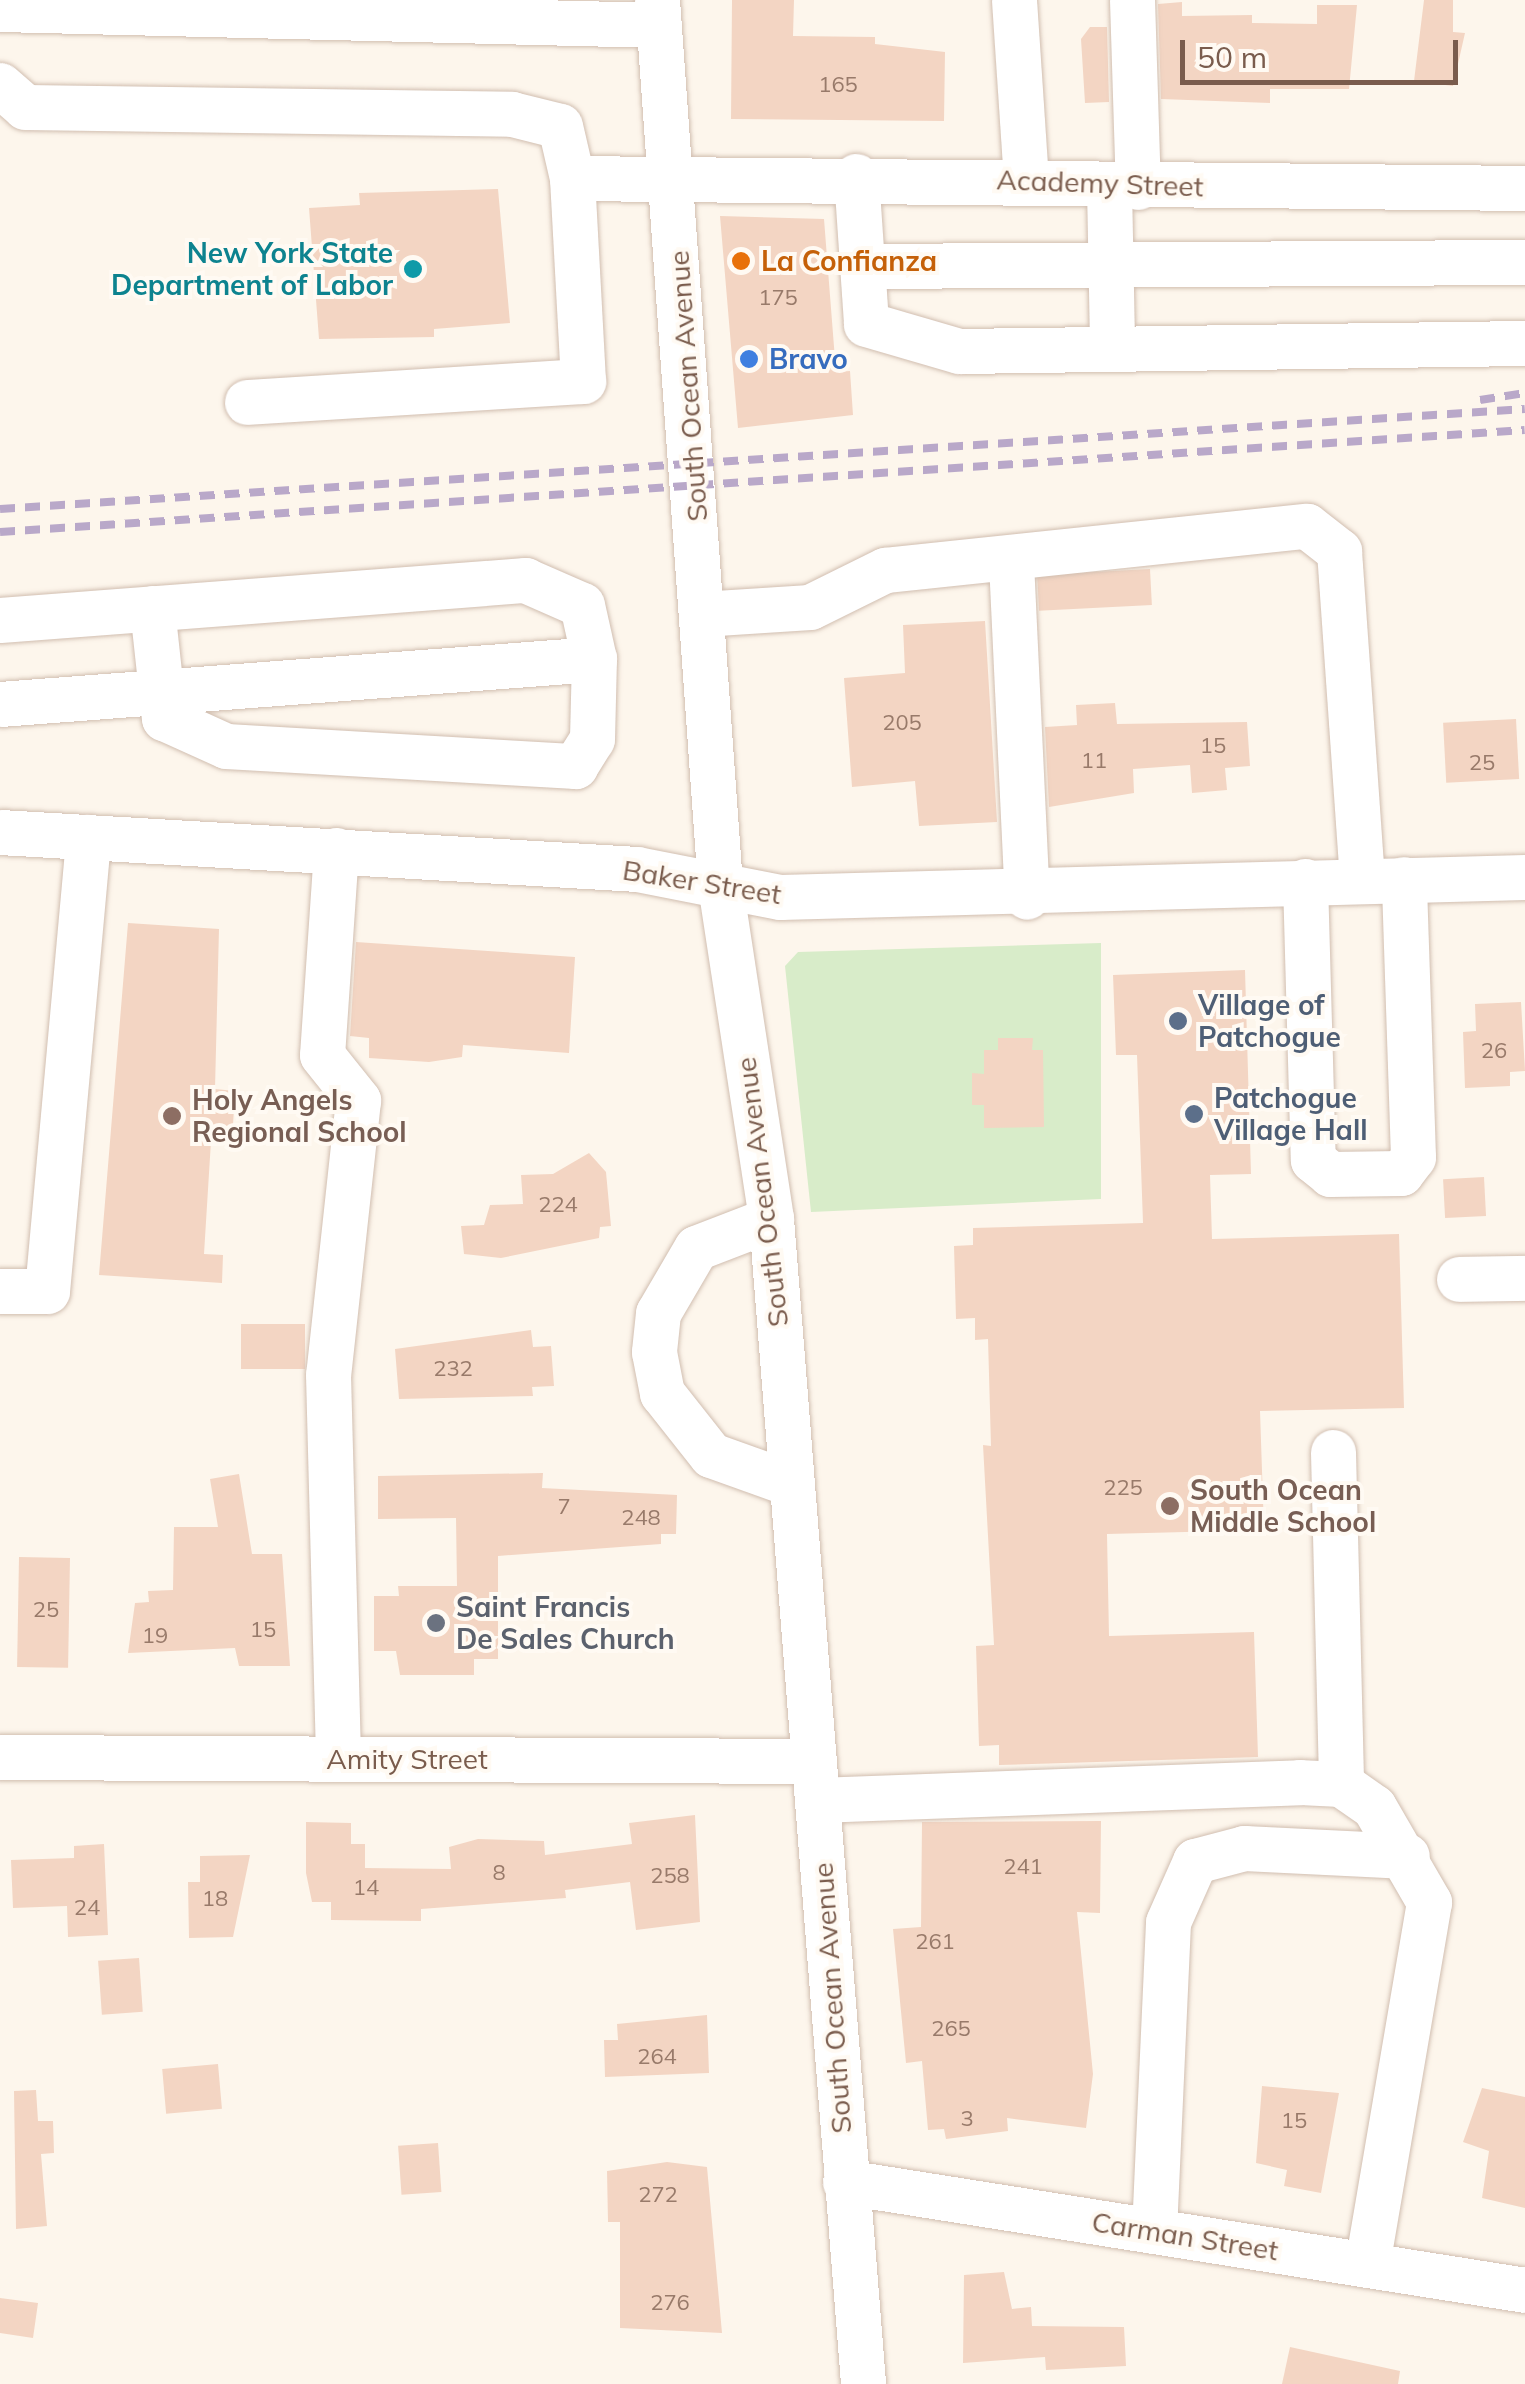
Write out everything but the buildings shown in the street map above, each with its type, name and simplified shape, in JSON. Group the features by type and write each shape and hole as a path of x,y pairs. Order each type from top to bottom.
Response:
{"street":[{"path":"1014,0 1026,180"},
{"path":"1112,344 1110,263 1124,187 1132,0"},
{"path":"0,10 658,12"},
{"name":"South Ocean Avenue","path":"658,12 674,173 720,885 771,1219 862,2384"},
{"path":"0,86 25,107 512,114 560,126 572,178 583,381 247,402"},
{"name":"Academy Street","path":"572,178 674,173 1026,180 1124,187 1525,188"},
{"path":"856,176 866,324 974,352 1112,344 1525,343"},
{"path":"862,266 1525,262"},
{"path":"701,614 810,608 886,570 1012,562 1307,526 1339,551 1383,880 1413,1157 1401,1173 1348,1174 1312,1160 1305,882"},
{"path":"1012,562 1027,897"},
{"path":"0,620 152,608 525,580 582,605 594,659 592,740 574,766 226,746 164,718 155,692 152,608"},
{"path":"0,704 594,659"},
{"name":"Baker Street","path":"0,832 637,869 780,897 1027,897 1305,882 1525,876"},
{"path":"0,1291 47,1290 88,836"},
{"path":"336,850 322,1055 358,1100 328,1374 338,1758"},
{"path":"771,1219 696,1248 658,1313 654,1352 662,1393 710,1456 792,1484"},
{"path":"1459,1279 1525,1278"},
{"path":"1333,1452 1341,1784 1374,1807 1407,1856 1428,1902 1367,2265"},
{"name":"Amity Street","path":"0,1757 338,1758 815,1780 1341,1784"},
{"path":"1154,2231 1168,1922 1196,1861 1244,1848 1407,1856"},
{"name":"Carman Street","path":"845,2182 1525,2290"}],"green space":[{"path":"1101,943 1101,1199 811,1212 785,966 798,952"}],"railway":[{"path":"1480,400 1525,393"},
{"path":"0,509 1525,409"},
{"path":"0,532 1525,430"}],"place":[{"name":"La Confianza","path":"741,261"},
{"name":"New York State Department of Labor","path":"413,269"},
{"name":"Bravo","path":"749,359"},
{"name":"Village of Patchogue","path":"1178,1021"},
{"name":"Patchogue Village Hall","path":"1194,1114"},
{"name":"Holy Angels Regional School","path":"172,1116"},
{"name":"South Ocean Middle School","path":"1170,1506"},
{"name":"Saint Francis De Sales Church","path":"436,1623"}]}
